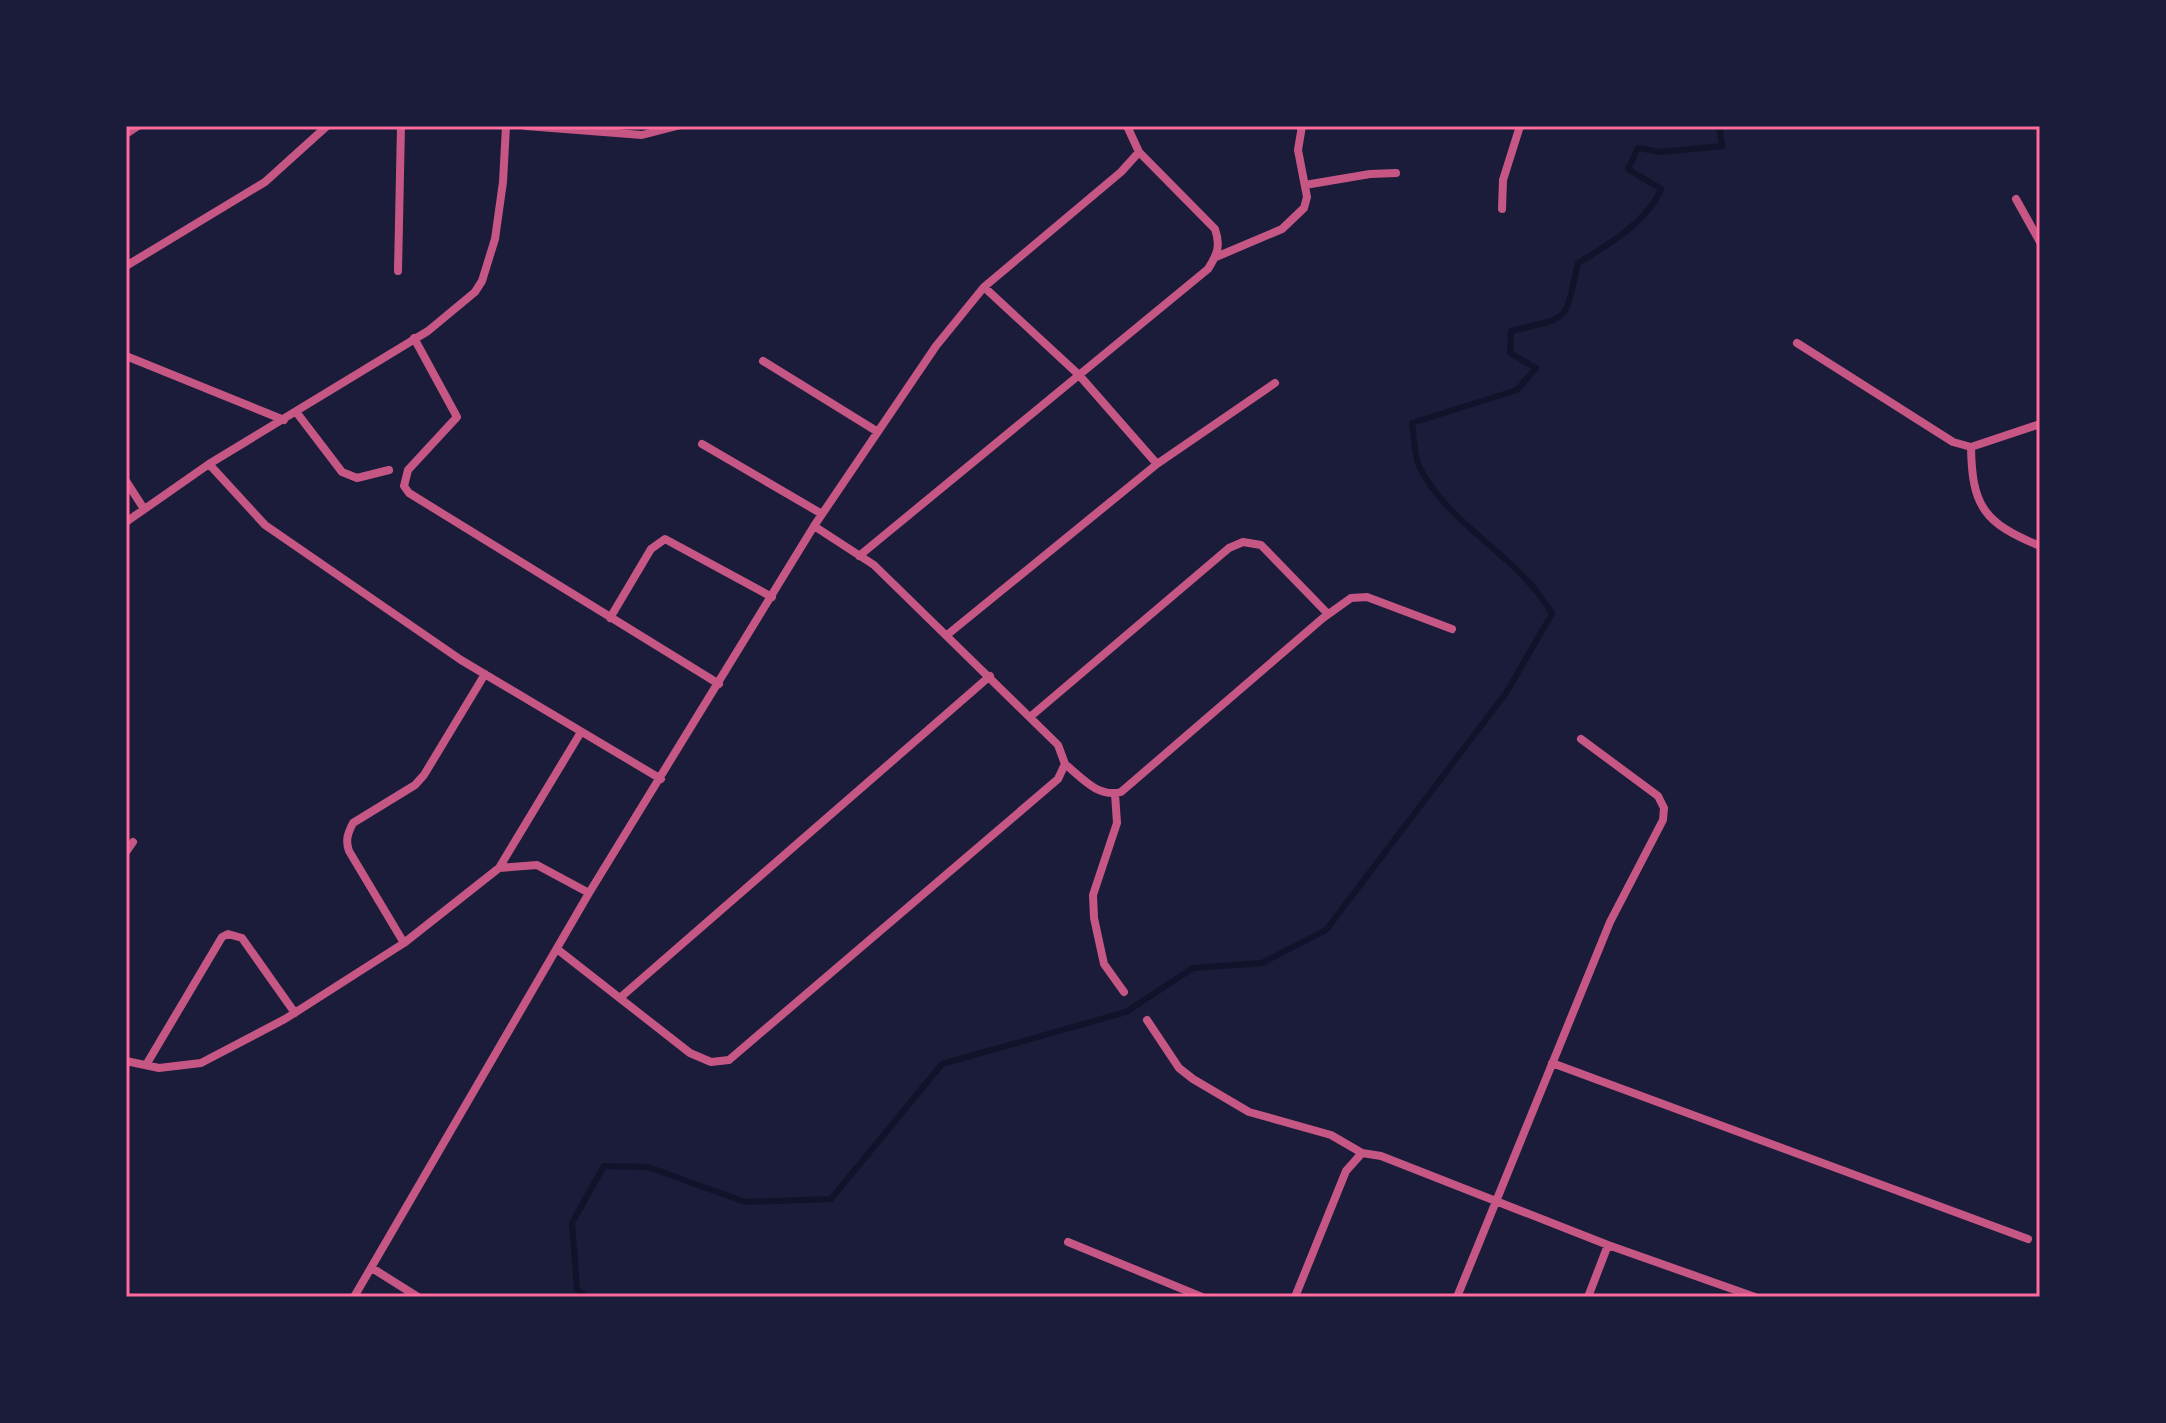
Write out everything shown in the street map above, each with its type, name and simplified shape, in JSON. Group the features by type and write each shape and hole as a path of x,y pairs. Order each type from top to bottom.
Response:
{"street":[{"path":"126,134 138,126"},
{"path":"126,266 265,182 327,126"},
{"path":"398,271 401,126"},
{"path":"126,522 209,464 297,413 461,304 482,281 495,239 503,182 506,126"},
{"path":"526,126 642,135 677,126"},
{"path":"859,556 1208,269 1216,257 1220,242 1215,229 1139,152 1127,126"},
{"path":"1216,257 1282,229 1295,219 1307,197 1298,150 1302,126"},
{"path":"1502,209 1503,180 1520,126"},
{"path":"354,1297 589,893 814,526 936,346 984,287 1121,172 1139,152"},
{"path":"1305,185 1370,174 1396,173"},
{"path":"2016,199 2040,242"},
{"path":"984,287 1079,375 1157,464"},
{"path":"414,338 457,417 408,470 404,486 719,684"},
{"path":"1797,343 1939,435 1971,447 2040,424"},
{"path":"126,356 284,420"},
{"path":"763,361 878,432"},
{"path":"947,635 1157,464 1275,383"},
{"path":"297,413 342,472 357,478 389,470"},
{"path":"702,444 822,514"},
{"path":"1971,447 1972,485 1982,509 2040,546"},
{"path":"209,464 265,525 485,674 661,779"},
{"path":"126,481 144,509"},
{"path":"814,526 859,556 947,635 1058,745 1065,764 1098,790 1115,794"},
{"path":"610,618 651,549 665,539 772,597"},
{"path":"1030,717 1229,548 1243,542 1261,545 1328,614"},
{"path":"1115,794 1351,598 1367,597 1452,629"},
{"path":"404,943 349,851 348,833 353,823 415,785 424,775 485,674"},
{"path":"621,997 990,676"},
{"path":"126,1061 159,1068 201,1063 295,1013 404,943 499,868 581,732"},
{"path":"1457,1297 1610,922 1657,832 1664,808 1658,796 1581,739"},
{"path":"557,949 690,1053 711,1062 729,1060 1058,779 1065,764"},
{"path":"1115,794 1117,823 1093,895 1094,918 1104,964 1124,992"},
{"path":"126,852 133,842"},
{"path":"499,868 537,865 589,893"},
{"path":"146,1065 222,937 228,934 242,938 295,1013"},
{"path":"1147,1020 1179,1068 1249,1112 1331,1135 1362,1153 1381,1156 1608,1245 1755,1297"},
{"path":"1552,1063 2028,1239"},
{"path":"1295,1297 1346,1171 1362,1153"},
{"path":"1068,1242 1202,1297"},
{"path":"1588,1297 1608,1245"},
{"path":"372,1268 418,1297"}],"waterway":[{"path":"586,1297 577,1289 572,1223 604,1166 648,1167 745,1202 831,1199 942,1064 1126,1012 1193,968 1262,963 1326,930 1506,693 1552,614 1522,575 1466,524 1432,487 1417,462 1412,423 1517,390 1536,368 1510,353 1511,331 1545,323 1562,315 1570,298 1578,263 1614,241 1637,222 1655,201 1661,189 1628,169 1638,148 1661,152 1722,146 1719,126"}]}
